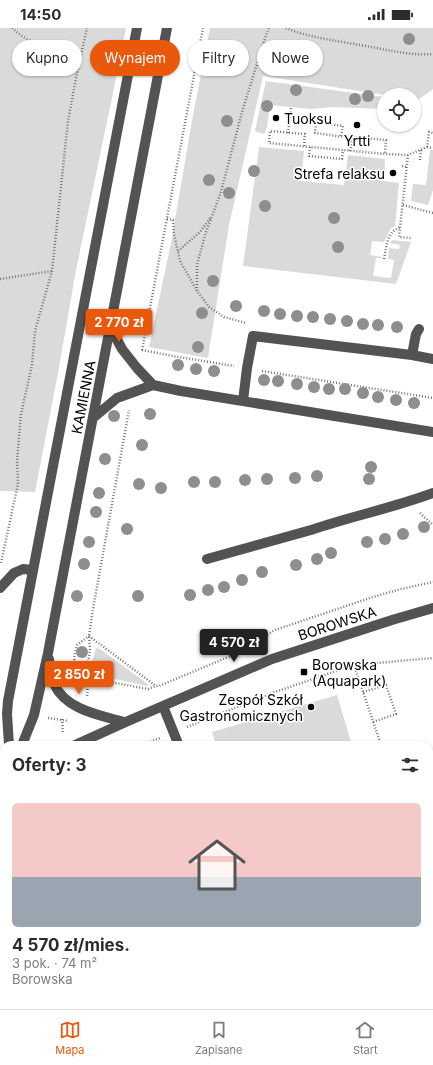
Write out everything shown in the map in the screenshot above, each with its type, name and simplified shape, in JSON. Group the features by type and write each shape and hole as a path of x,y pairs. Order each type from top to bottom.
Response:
{"street":[{"name":"KAMIENNA","path":"9,741 7,714 8,701 137,28"},
{"name":"KAMIENNA","path":"24,741 34,716 48,653 167,28"},
{"path":"110,327 122,349 153,385"},
{"path":"412,355 416,334 419,329"},
{"path":"243,401 253,336 412,355 433,359"},
{"path":"93,418 117,398 153,385 175,390 433,432"},
{"path":"207,559 384,509 433,493"},
{"path":"0,588 14,572 23,569 33,570"},
{"name":"BOROWSKA","path":"84,741 124,722 272,659 433,608"},
{"path":"48,653 54,682 57,689 65,698 83,710 124,722"},
{"path":"163,706 177,741"}],"path":[{"path":"12,28 29,40"},
{"path":"82,53 87,28"},
{"path":"140,355 203,28"},
{"path":"197,291 197,265 205,235 221,192 242,112 259,55 269,28"},
{"path":"286,28 315,36 399,53 433,54"},
{"path":"0,570 18,484 17,461 21,414 32,365 35,331 52,271 68,121 77,76"},
{"path":"288,133 291,108"},
{"path":"341,136 343,126 316,122 315,134 386,140 385,154"},
{"path":"304,146 305,134 270,131 269,142 310,147 385,154 394,156 408,155 427,147 433,148"},
{"path":"427,147 429,132 433,133"},
{"path":"350,151 352,138"},
{"path":"310,147 309,156 342,159 343,150"},
{"path":"420,149 420,160"},
{"path":"408,155 399,237 411,238"},
{"path":"402,166 407,167"},
{"path":"403,204 433,213"},
{"path":"178,251 200,232 213,214"},
{"path":"167,219 173,220 174,234 180,261 197,291 209,307 224,317 246,323 253,336"},
{"path":"384,259 392,231 400,227"},
{"path":"0,279 52,271"},
{"path":"142,350 433,398"},
{"path":"129,408 92,609 89,636 90,650 87,670 88,678 148,689 159,686 245,650 275,630 373,597 433,582"},
{"path":"89,636 156,686"},
{"path":"84,702 87,696 87,686 77,670 74,658 77,645 89,636"},
{"path":"187,728 275,692 354,665 433,658"},
{"path":"354,665 380,741"},
{"path":"363,692 386,685 396,714 373,722"},
{"path":"45,717 62,720 63,732"},
{"path":"152,741 166,735"}],"shaded area":[{"path":"0,28 126,28 124,40 90,40 90,76 116,76 76,270 35,492 0,491"},
{"path":"210,28 433,28 433,89 421,98 421,88 377,88 377,94 263,76 229,225 208,358 149,347 171,243 201,76 249,76 249,40 208,40"},
{"path":"266,81 377,96 377,109 333,107 310,109 270,105 267,127 264,134 255,131"},
{"path":"259,147 304,151 301,181 344,185 348,155 385,159 384,181 399,183 395,226 391,228 384,242 372,241 370,255 382,257 376,258 373,276 391,278 394,260 388,259 389,248 399,249 400,245 390,243 392,240 411,242 396,284 243,266"},
{"path":"430,150 433,150 433,190 428,205 411,201 413,184 426,185"},
{"path":"96,648 100,649 149,685 147,686 92,674 91,670"},
{"name":"Zespół Szkół Gastronomicznych","path":"337,695 351,741 215,741 212,732"}],"place":[{"name":"Tuoksu","path":"276,118"},
{"name":"Yrtti","path":"357,125"},
{"name":"Strefa relaksu","path":"393,173"},
{"name":"Borowska (Aquapark)","path":"304,672"},
{"name":"Zespół Szkół Gastronomicznych","path":"311,707"}]}
